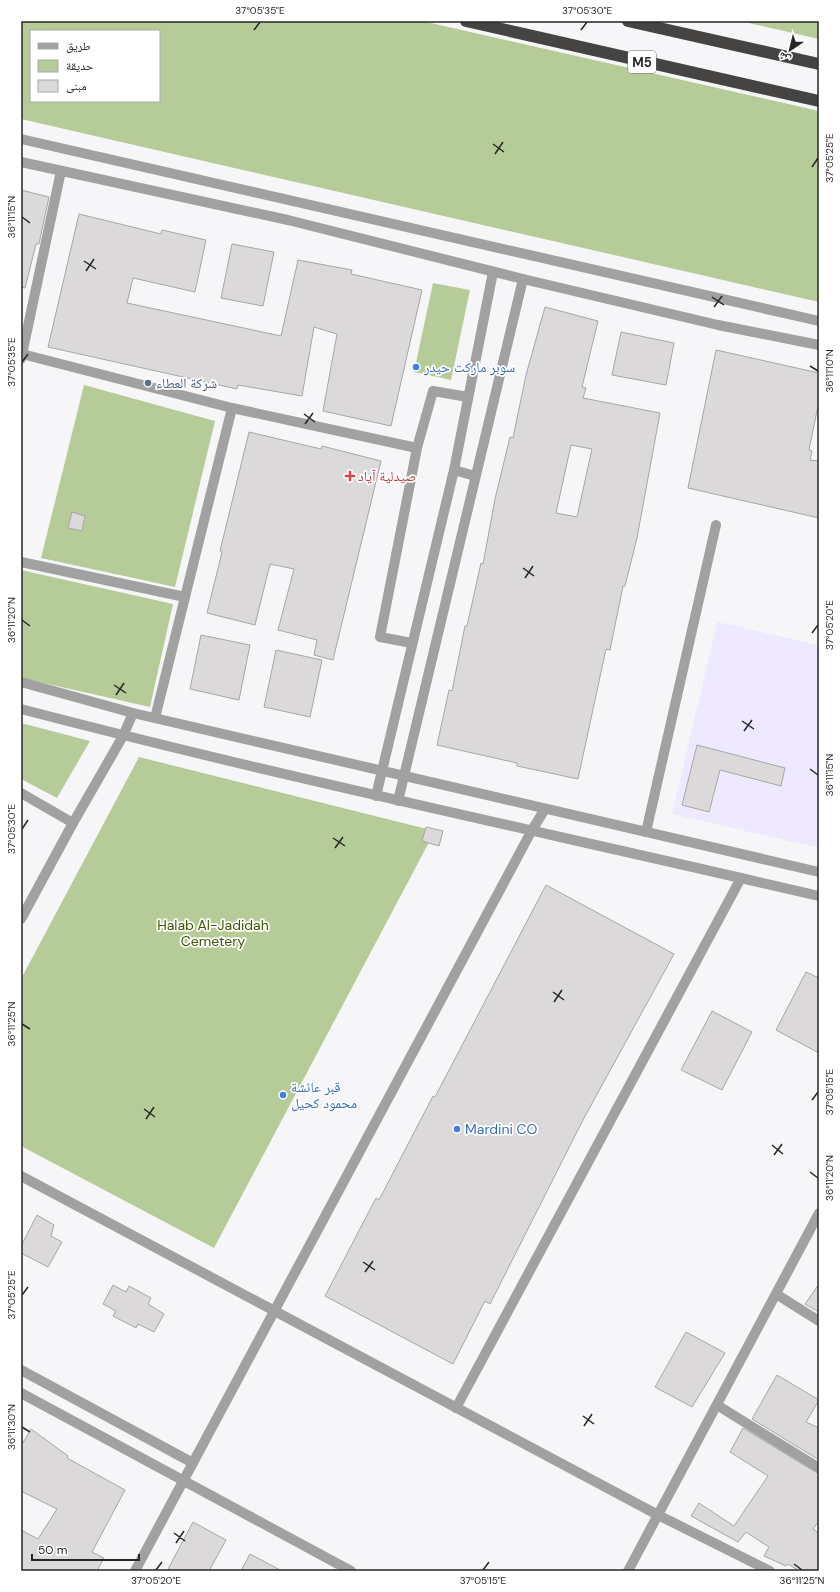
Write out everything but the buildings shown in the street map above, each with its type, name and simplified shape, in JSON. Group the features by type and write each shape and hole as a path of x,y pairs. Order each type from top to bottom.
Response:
{"highway":[{"name":"M5","path":"466,21 819,101"},
{"path":"628,21 819,64"}],"street":[{"path":"21,139 819,321"},
{"path":"21,162 288,220 493,272 710,323 819,345"},
{"path":"61,171 21,356 232,408 417,448"},
{"path":"376,796 454,470 493,272"},
{"path":"398,801 523,279"},
{"path":"412,643 380,637 417,448 433,391 468,397"},
{"path":"155,718 232,408"},
{"path":"454,470 476,476"},
{"path":"646,832 716,525"},
{"path":"21,562 186,597"},
{"path":"21,682 155,718 819,872"},
{"path":"21,709 123,736 376,796 819,896"},
{"path":"21,919 73,823 123,736 134,713"},
{"path":"21,793 73,823"},
{"path":"135,1571 532,830 545,809"},
{"path":"456,1408 741,878"},
{"path":"21,1176 658,1515 770,1571"},
{"path":"628,1571 819,1213"},
{"path":"776,1294 819,1321"},
{"path":"21,1370 193,1462"},
{"path":"21,1393 351,1571"},
{"path":"717,1405 819,1468"}],"shaded area":[{"path":"717,622 819,645 819,848 672,814"}],"green space":[{"path":"21,21 422,21 819,111 819,302 21,119"},
{"path":"740,21 819,21 819,39"},
{"path":"433,283 470,290 451,380 414,372"},
{"path":"84,385 215,421 175,587 41,558"},
{"path":"21,570 173,604 150,707 21,678"},
{"path":"21,723 90,741 57,798 21,779"},
{"name":"Halab Al-Jadidah Cemetery","path":"139,757 435,831 214,1248 21,1146 21,979"}],"place":[{"name":"سوبر ماركت حيدر","path":"416,367"},
{"name":"شركة العطاء","path":"148,383"},
{"name":"صيدلية آياد","path":"350,476"},
{"name":"قبر عائشة محمود كحيل","path":"283,1095"},
{"name":"Mardini CO","path":"457,1129"}]}
